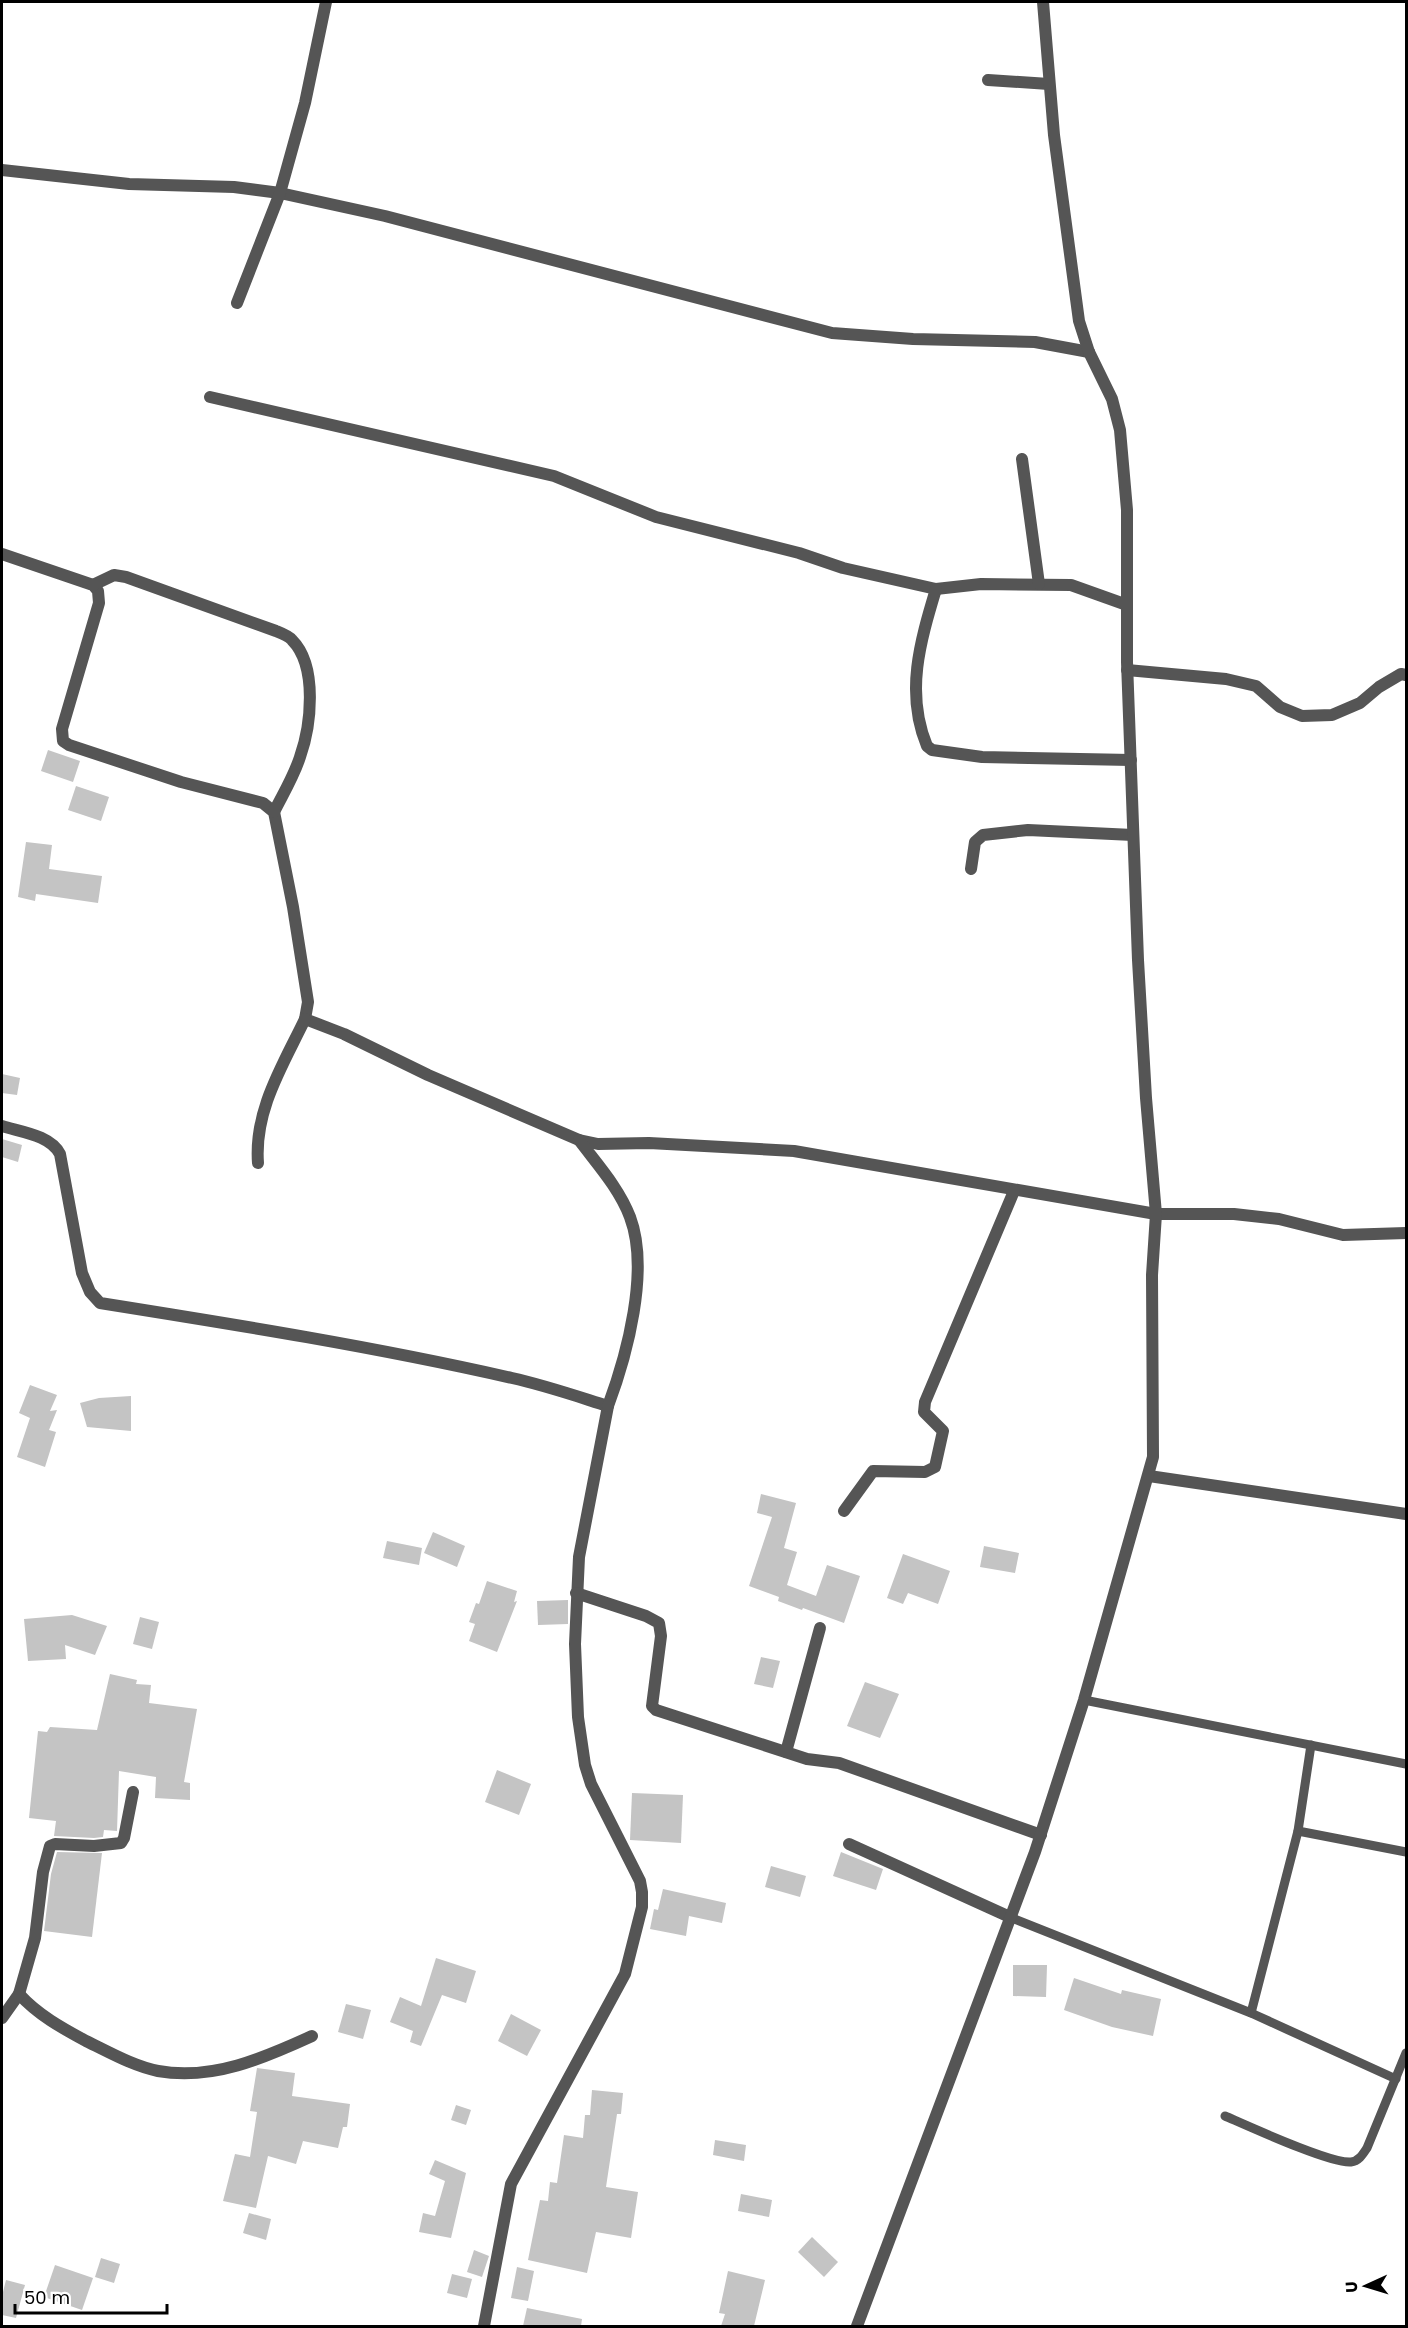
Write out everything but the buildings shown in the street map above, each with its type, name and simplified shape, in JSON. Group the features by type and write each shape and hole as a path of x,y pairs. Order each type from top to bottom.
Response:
{"street":[{"path":"237,303 279,193 305,104 326,2"},
{"path":"857,2326 1012,1918 1041,1835 1084,1700 1154,1457 1152,1275 1156,1214 1146,1098 1133,835 1127,670 1127,510 1120,430 1112,399 1089,352 1079,321 1067,241 1049,84 1043,2"},
{"path":"987,80 1049,84"},
{"path":"2,170 129,184 234,187 279,193 385,216 832,333 913,339 1035,342 1089,352"},
{"path":"210,397 554,476 656,517 799,553 843,568 936,589 981,584 1071,585 1127,605"},
{"path":"1022,459 1039,584"},
{"path":"2,554 93,585 98,591 99,603 62,729 63,741 69,746 181,782 263,802 274,812 293,907 308,1002 305,1019 278,1073 265,1106 256,1145 258,1163"},
{"path":"93,585 114,574 126,577 276,631 292,640 304,660 310,685 309,724 300,758 274,812"},
{"path":"936,589 924,629 914,692 927,746 932,750 982,757 1131,760"},
{"path":"1127,670 1226,679 1256,686 1280,706 1302,716 1332,715 1360,703 1379,687 1401,674 1407,675"},
{"path":"971,869 975,842 983,835 1028,830 1133,835"},
{"path":"305,1019 344,1034 428,1076 579,1140 598,1144 649,1143 794,1151 1156,1214 1234,1214 1279,1220 1343,1235 1407,1233"},
{"path":"2,1126 47,1141 55,1146 60,1154 82,1273 90,1292 100,1303 255,1327 513,1378 608,1406"},
{"path":"484,2326 511,2184 625,1974 642,1907 640,1881 597,1798 585,1765 578,1717 576,1593 584,1525 608,1406 620,1373 635,1303 636,1267 630,1217 614,1189 579,1140"},
{"path":"844,1511 873,1471 925,1472 935,1467 943,1431 924,1412 925,1402 1014,1191"},
{"path":"1149,1476 1407,1514"},
{"path":"576,1593 646,1616 659,1623 661,1636 652,1706 656,1710 807,1759 839,1764 1041,1835"},
{"path":"786,1752 820,1628"},
{"path":"2,2018 19,1994 35,1938 43,1872 50,1846 55,1844 94,1846 121,1843 133,1792"},
{"path":"849,1844 1012,1918"},
{"path":"19,1994 30,2006 61,2027 116,2056 157,2070 186,2073 233,2067 262,2059 312,2036"}],"lane":[{"path":"1084,1700 1407,1764"},
{"path":"1251,2013 1298,1831 1311,1745"},
{"path":"1298,1831 1407,1852"},
{"path":"1012,1918 1251,2013 1396,2079"},
{"path":"1225,2116 1333,2160 1353,2162 1362,2156 1367,2148 1407,2053"}]}
